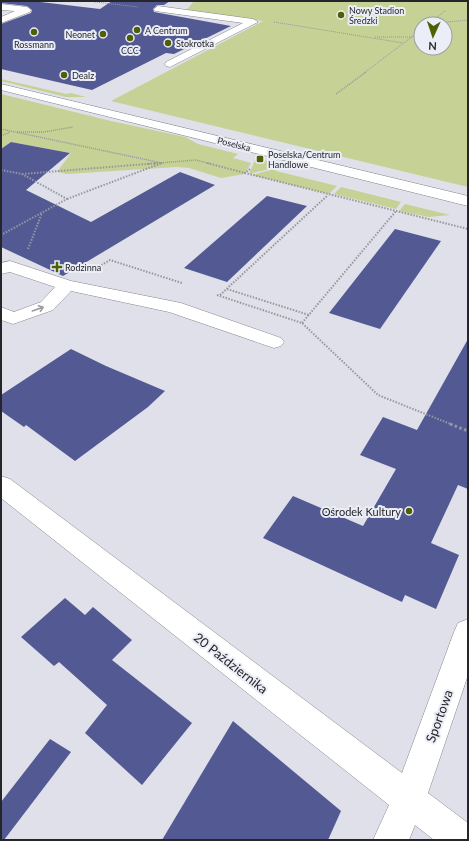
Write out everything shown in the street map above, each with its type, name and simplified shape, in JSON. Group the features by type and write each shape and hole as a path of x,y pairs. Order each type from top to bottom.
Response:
{"street":[{"path":"180,12 191,1"},
{"path":"1,7 27,10 1,20"},
{"path":"158,9 252,22"},
{"path":"170,64 252,22"},
{"name":"Poselska","path":"1,87 468,201"},
{"path":"1,269 10,266 67,286 174,307 274,342"},
{"path":"1,313 13,318 47,306 67,286"},
{"name":"20 Października","path":"1,485 462,840"},
{"name":"Sportowa","path":"391,840 409,799 468,632"}],"path":[{"path":"87,1 142,7"},
{"path":"439,16 446,10"},
{"path":"453,21 468,20"},
{"path":"252,22 270,21 403,43"},
{"path":"366,37 412,37"},
{"path":"336,94 412,37"},
{"path":"1,136 9,132 44,132 73,128"},
{"path":"1,130 162,163"},
{"path":"1,170 22,174 196,160 328,195 468,229"},
{"path":"1,235 67,199 162,163"},
{"path":"245,173 250,168"},
{"path":"22,174 67,199"},
{"path":"219,296 328,195"},
{"path":"396,211 302,323 378,395 468,431"},
{"path":"26,255 42,213"},
{"path":"227,289 309,316"}],"green space":[{"path":"194,1 468,1 468,187 111,101 263,21 185,12"},
{"path":"1,79 66,94 71,93 86,97 66,97 1,81"},
{"path":"1,94 111,121 185,137 198,144 238,154 233,158 251,163 245,174 221,178 189,168 177,167 67,174 57,172 71,153 11,142 1,149"},
{"path":"255,160 274,161 271,164 273,168 249,174"},
{"path":"274,169 276,171 337,186 329,194 252,175"},
{"path":"341,187 401,202 396,209 334,194"},
{"path":"405,204 450,215 429,217 399,211"}],"building":[{"path":"1,1 32,1 100,9 112,1 170,1 164,5 157,5 153,9 154,12 231,26 174,54 166,53 92,90 1,69 1,24 31,13 32,10 27,6 1,3"},
{"path":"11,142 70,153 26,190 91,222 180,172 215,185 63,276 1,247 1,149"},
{"path":"267,196 307,206 227,282 184,268"},
{"path":"395,229 441,241 380,329 329,313"},
{"name":"Ośrodek Kultury","path":"468,339 468,489 458,485 431,543 459,555 436,609 405,595 402,602 263,538 293,496 363,526 396,469 360,455 383,417 417,430"},
{"path":"71,349 106,366 165,391 148,407 75,461 26,425 24,427 1,411 1,395"},
{"path":"65,598 85,615 93,607 132,640 112,660 192,723 142,785 85,733 107,705 59,662 54,666 21,637"},
{"path":"233,721 341,811 328,840 162,840"},
{"path":"50,739 71,752 4,840 1,840 1,802"}],"place":[{"name":"Nowy Stadion Średzki","path":"341,15"},
{"name":"A Centrum","path":"137,30"},
{"name":"Rossmann","path":"34,32"},
{"name":"Neonet","path":"103,34"},
{"name":"CCC","path":"130,38"},
{"name":"Stokrotka","path":"168,43"},
{"name":"Dealz","path":"64,75"},
{"name":"Poselska/Centrum Handlowe","path":"260,159"},
{"name":"Rodzinna","path":"57,267"},
{"name":"Ośrodek Kultury","path":"409,511"}]}
